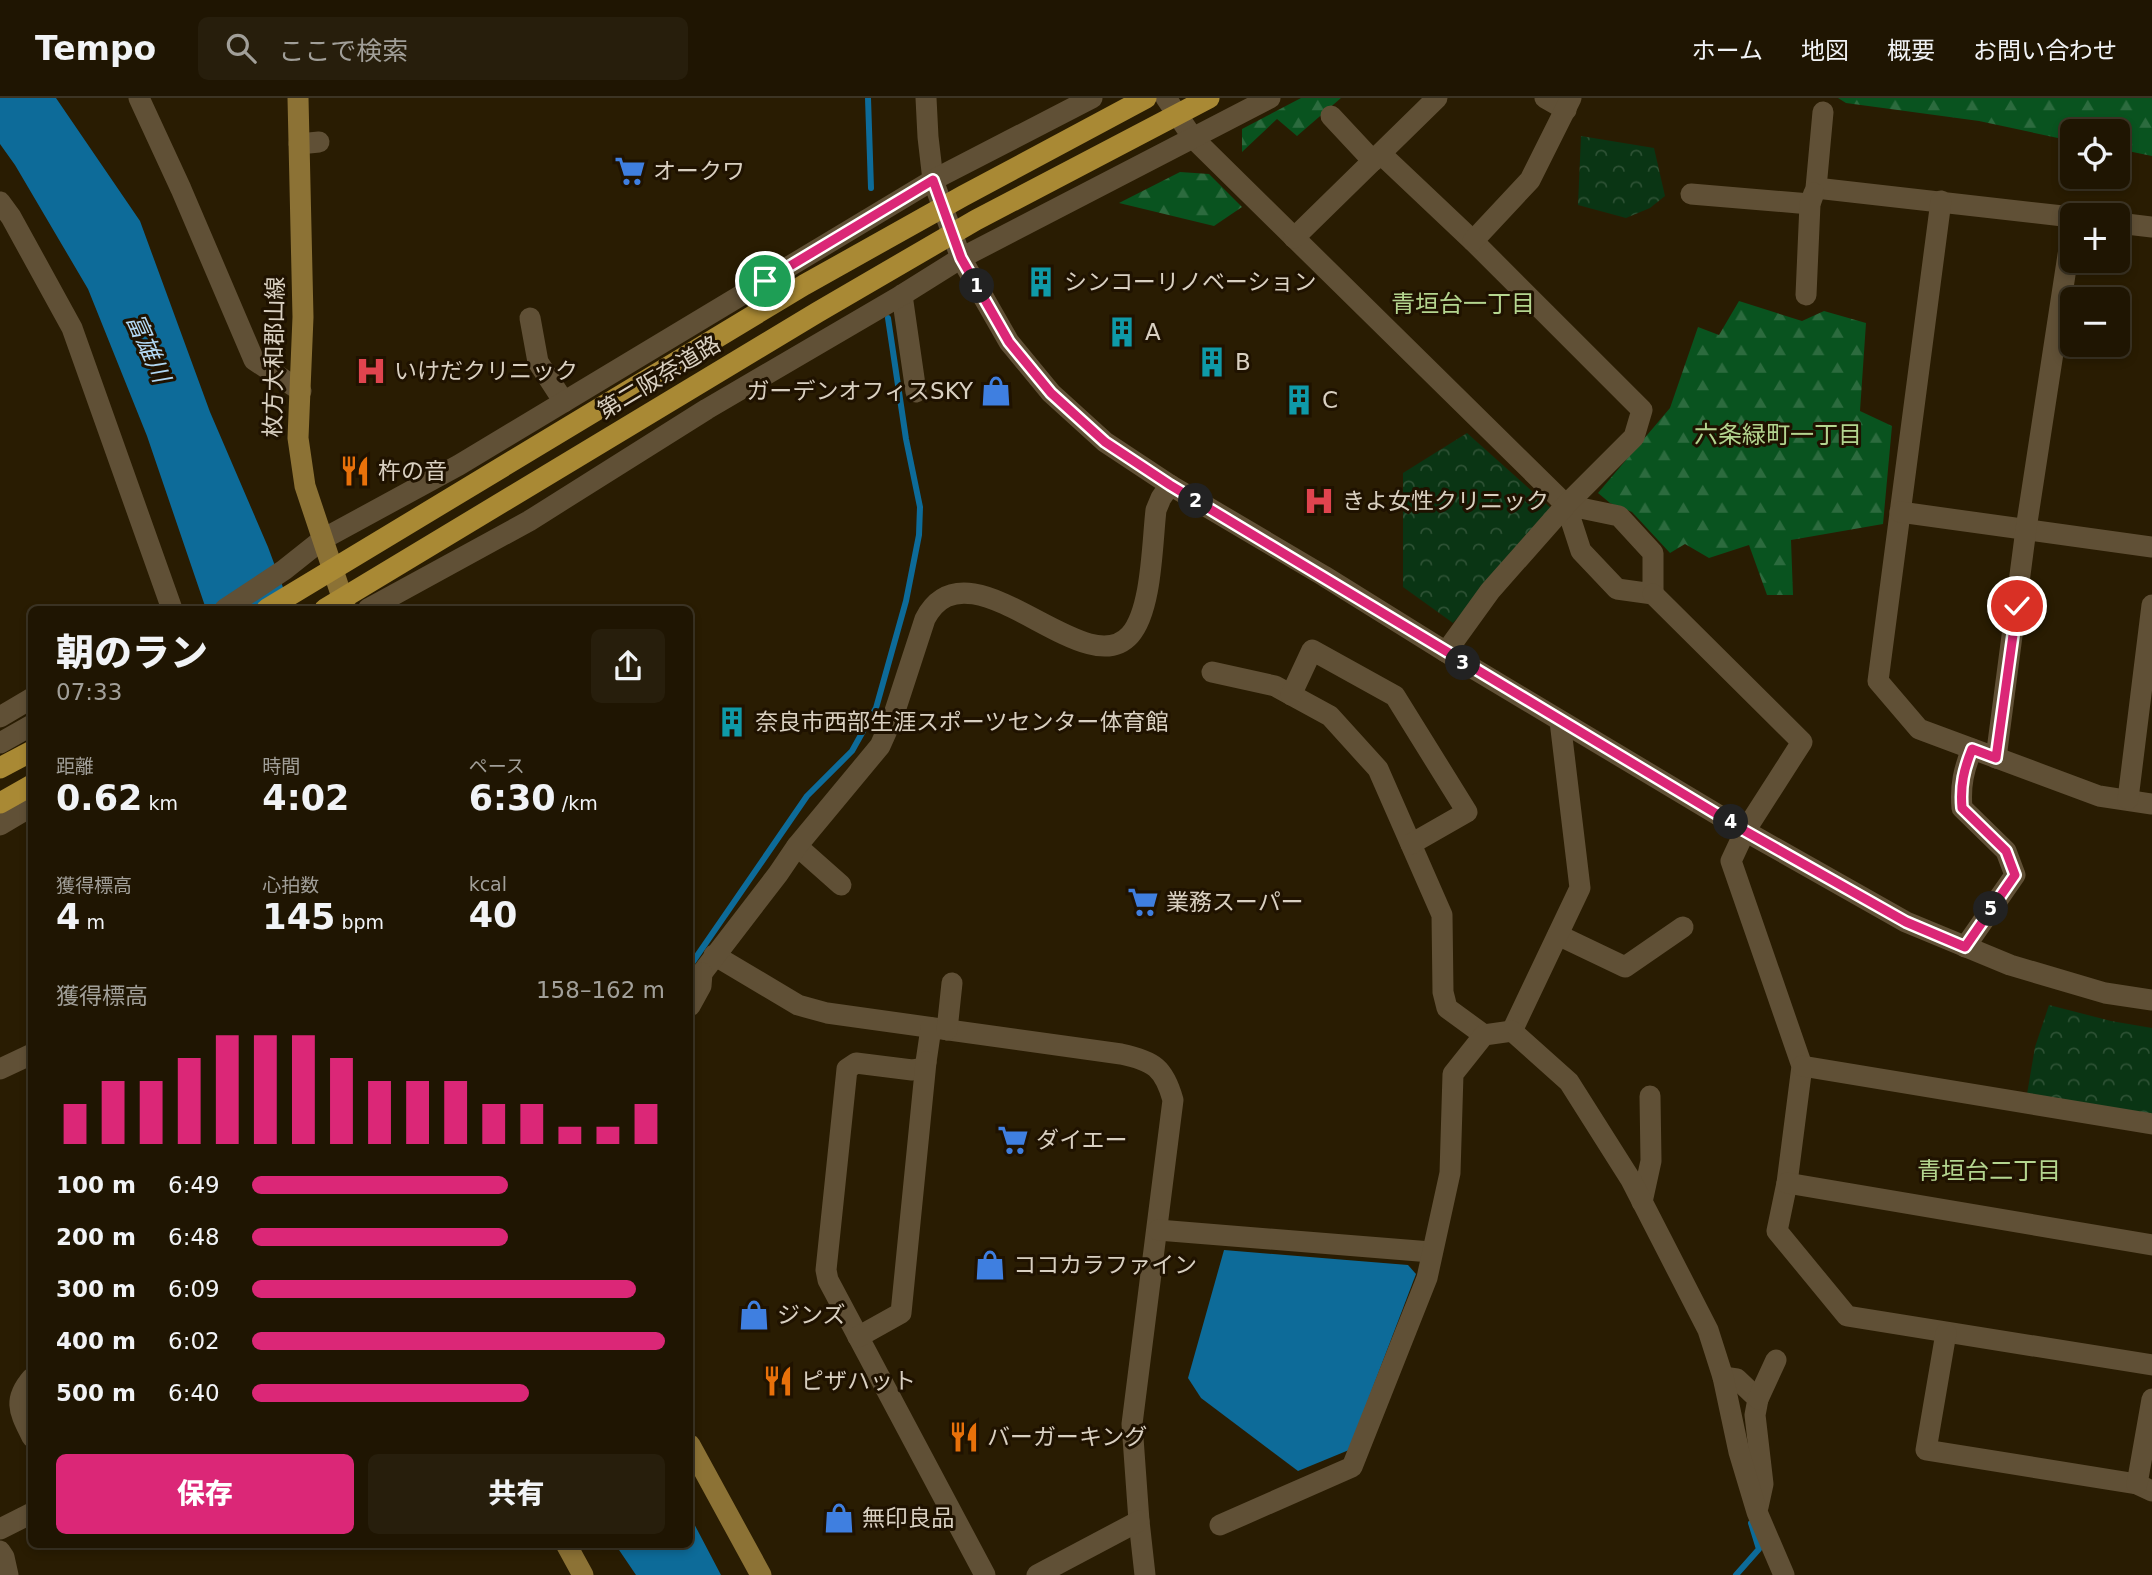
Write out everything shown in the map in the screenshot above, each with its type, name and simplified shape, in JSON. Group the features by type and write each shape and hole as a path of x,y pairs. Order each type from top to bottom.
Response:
{"highway":[{"name":"第二阪奈道路","path":"272,606 804,285 963,195 1146,98"},
{"name":"第二阪奈道路","path":"330,606 954,233 1209,98"},
{"path":"0,768 28,753"},
{"path":"0,803 28,787"}],"main road":[{"name":"枚方大和郡山線","path":"298,98 309,143 298,438 305,486 345,606"},
{"path":"693,1450 761,1575"},
{"path":"568,1548 583,1575"}],"street":[{"path":"139,98 254,360 301,391"},
{"path":"926,98 933,180 961,258 1009,342 1051,393 1105,442 1170,485 1446,652 1745,831 1906,922 2010,965 2105,993 2152,1000"},
{"path":"229,606 323,539 459,466 933,180 1092,98"},
{"path":"1166,98 1193,138 1566,505 1581,551 1617,589 1653,594 1802,742 1745,831 1731,861 1802,1066 1787,1183 1777,1231 1847,1316 2152,1366"},
{"path":"373,606 529,521 707,409 961,258 1270,98"},
{"path":"1294,238 1437,98"},
{"path":"1473,241 1530,180 1568,104 1545,98"},
{"path":"1806,295 1813,196 1823,112"},
{"path":"1331,116 1473,241 1643,410 1634,437 1566,505 1490,591 1446,652"},
{"path":"1690,194 1941,201 2060,216"},
{"path":"1941,201 1878,681 1919,729 2099,796 2152,804"},
{"path":"0,202 11,217 72,328 171,606"},
{"path":"2130,224 2152,227"},
{"path":"1996,758 2026,530 2065,273"},
{"path":"902,295 916,392"},
{"path":"530,318 538,362 565,402"},
{"path":"693,1001 701,986 702,971 797,846 880,746 932,606 940,599 971,593 989,598 1078,640 1098,647 1117,646 1131,635 1140,615 1147,592 1156,510 1170,485"},
{"path":"1566,505 1619,516 1653,553 1653,594"},
{"path":"1900,512 2152,547"},
{"path":"2128,799 2152,605"},
{"path":"1291,695 1312,650 1395,696 1467,811 1411,844"},
{"path":"1212,672 1275,686 1330,716 1378,769 1442,915 1443,992 1447,1009 1484,1035 1512,1031 1569,1082 1631,1180 1708,1330 1723,1377 1739,1452 1757,1512 1784,1575"},
{"path":"0,717 28,700"},
{"path":"1512,1031 1580,888 1560,720"},
{"path":"0,743 28,726"},
{"path":"1965,947 2015,875 2006,851 1962,808 1964,770 1972,749"},
{"path":"0,825 28,808"},
{"path":"797,846 841,885"},
{"path":"1558,935 1625,967 1682,927"},
{"path":"702,971 827,1013 1121,1054 1140,1058 1160,1069 1173,1100 1132,1424 1145,1575"},
{"path":"858,1337 901,1313 926,1062 953,982"},
{"path":"1220,1525 1352,1467 1427,1278 1450,1172 1454,1074 1484,1035"},
{"path":"0,1069 28,1056"},
{"path":"926,1062 919,1070 856,1063 852,1063 847,1069 825,1270 985,1575"},
{"path":"1802,1066 2152,1124"},
{"path":"1643,1202 1651,1161 1650,1096"},
{"path":"1787,1183 2152,1245"},
{"path":"1158,1230 1432,1252"},
{"path":"1946,1333 1926,1450 2145,1487 2152,1399"},
{"path":"1757,1512 1763,1484 1755,1415 1758,1399 1776,1360"},
{"path":"1723,1377 1737,1379 1758,1399"},
{"path":"28,1383 21,1393 18,1407 28,1428"},
{"path":"0,1529 28,1515"},
{"path":"1037,1575 1139,1521"},
{"path":"0,1551 8,1575"}],"green space":[{"path":"1301,98 1341,98 1297,136 1277,119 1242,152 1242,129"},
{"path":"1838,98 2152,98 2152,156 2130,151 2130,119 2060,119 2060,138 1979,121 1846,103"},
{"path":"1581,136 1654,148 1665,196 1650,208 1626,218 1578,205"},
{"path":"1180,172 1209,174 1242,207 1214,226 1119,203"},
{"path":"1739,301 1802,321 1824,311 1866,323 1860,411 1892,426 1883,524 1791,540 1793,595 1767,595 1749,545 1709,558 1685,544 1670,553 1632,512 1610,503 1598,493 1670,408 1698,327 1719,335"},
{"path":"1467,433 1552,509 1453,623 1403,587 1403,473"},
{"path":"2049,1005 2111,1021 2152,1028 2152,1115 2027,1094 2035,1047"}],"water":[{"name":"富雄川","path":"0,98 56,98 140,221 210,412 268,547 290,606 205,606 147,436 88,289 0,144"},
{"path":"1224,1250 1408,1265 1416,1274 1349,1450 1298,1471 1201,1398 1188,1378"},
{"path":"693,1522 721,1575 636,1575 618,1548 693,1548"}],"waterway":[{"path":"868,98 871,188"},
{"path":"693,962 807,796 852,751 876,708 906,601 919,535 920,507 906,439 888,318"},
{"path":"1736,1575 1759,1549 1751,1523"}],"place":[{"name":"オークワ","path":"630,171"},
{"name":"シンコーリノベーション","path":"1041,282"},
{"name":"A","path":"1122,332"},
{"name":"B","path":"1212,362"},
{"name":"いけだクリニック","path":"371,371"},
{"name":"ガーデンオフィスSKY","path":"996,391"},
{"name":"C","path":"1299,400"},
{"name":"杵の音","path":"355,471"},
{"name":"きよ女性クリニック","path":"1319,501"},
{"name":"奈良市西部生涯スポーツセンター体育館","path":"732,722"},
{"name":"業務スーパー","path":"1143,902"},
{"name":"ダイエー","path":"1013,1140"},
{"name":"ココカラファイン","path":"990,1265"},
{"name":"ジンズ","path":"754,1315"},
{"name":"ピザハット","path":"778,1381"},
{"name":"バーガーキング","path":"964,1437"},
{"name":"無印良品","path":"839,1518"}],"district":[{"name":"青垣台一丁目","path":"1463,304"},
{"name":"六条緑町一丁目","path":"1778,435"},
{"name":"青垣台二丁目","path":"1989,1171"}],"route":[{"path":"765,281 933,180 961,258 1009,342 1051,393 1105,442 1170,485 1745,831 1906,922 1965,947 2015,875 2006,851 1962,808 1961,789 1964,770 1972,749 1996,758 2017,606"}]}
